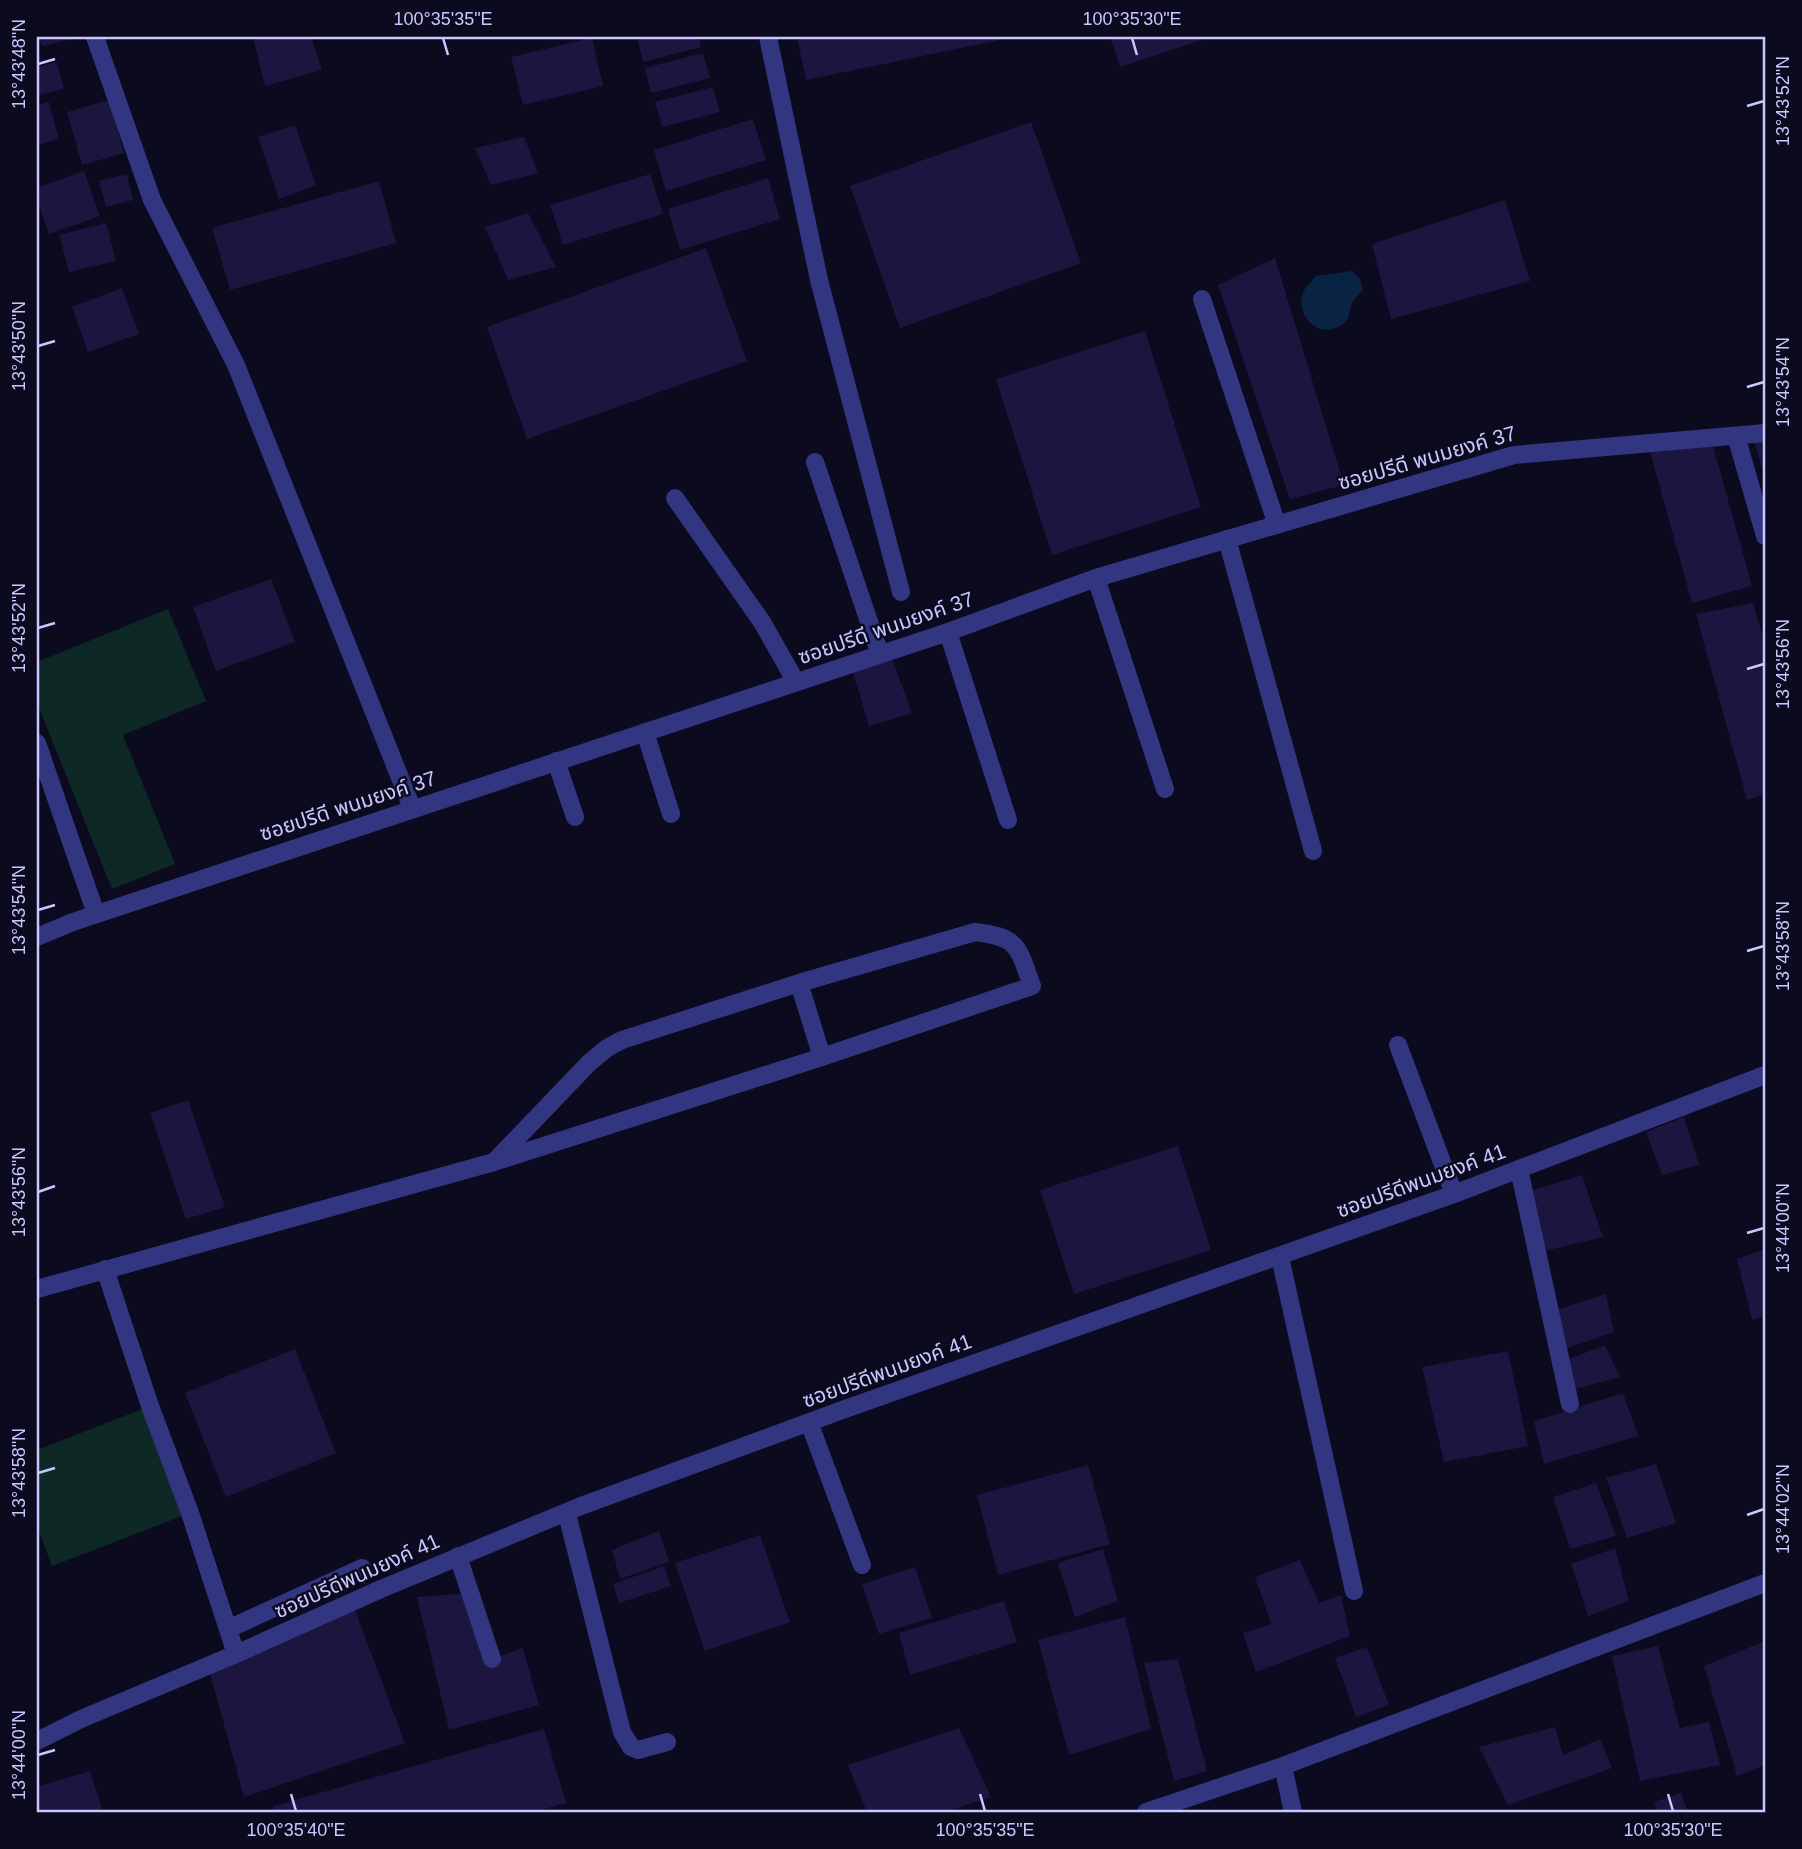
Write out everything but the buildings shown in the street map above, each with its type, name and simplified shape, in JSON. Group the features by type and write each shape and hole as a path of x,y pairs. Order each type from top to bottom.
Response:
{"street":[{"path":"95,37 152,200 236,365 412,808"},
{"path":"768,37 819,280 901,592"},
{"path":"1202,299 1277,525"},
{"name":"ซอยปรีดี พนมยงค์ 37","path":"37,937 96,914 412,808 948,632 1096,578 1514,455 1765,433"},
{"path":"1736,436 1765,536"},
{"path":"815,463 880,654"},
{"path":"676,498 761,622 796,682"},
{"path":"1227,539 1313,851"},
{"path":"1096,578 1165,789"},
{"path":"948,632 1008,820"},
{"path":"645,732 671,814"},
{"path":"37,743 96,914"},
{"path":"556,761 575,817"},
{"path":"37,1289 494,1162 822,1057 1032,986 1019,950 1001,935 975,932 799,983 622,1040 589,1063 494,1162"},
{"path":"799,983 822,1057"},
{"path":"1398,1045 1454,1194"},
{"name":"ซอยปรีดีพนมยงค์ 41","path":"37,1741 81,1719 458,1556 567,1514 581,1506 809,1422 1454,1194 1765,1075"},
{"path":"1519,1169 1570,1404"},
{"path":"1280,1257 1354,1591"},
{"path":"105,1269 236,1654"},
{"path":"809,1422 862,1565"},
{"path":"567,1514 622,1732 631,1747 639,1751 667,1742"},
{"path":"458,1556 492,1659"},
{"path":"228,1629 362,1568"},
{"path":"1146,1812 1283,1766 1765,1584"},
{"path":"1283,1766 1293,1812"}],"green space":[{"path":"168,609 206,701 123,735 175,864 112,889 37,703 37,662"},
{"path":"150,1406 190,1513 52,1566 37,1526 37,1450"}],"water":[{"path":"1352,271 1360,279 1363,290 1352,303 1346,321 1340,326 1324,330 1311,323 1302,310 1301,302 1307,286 1316,276"}]}
